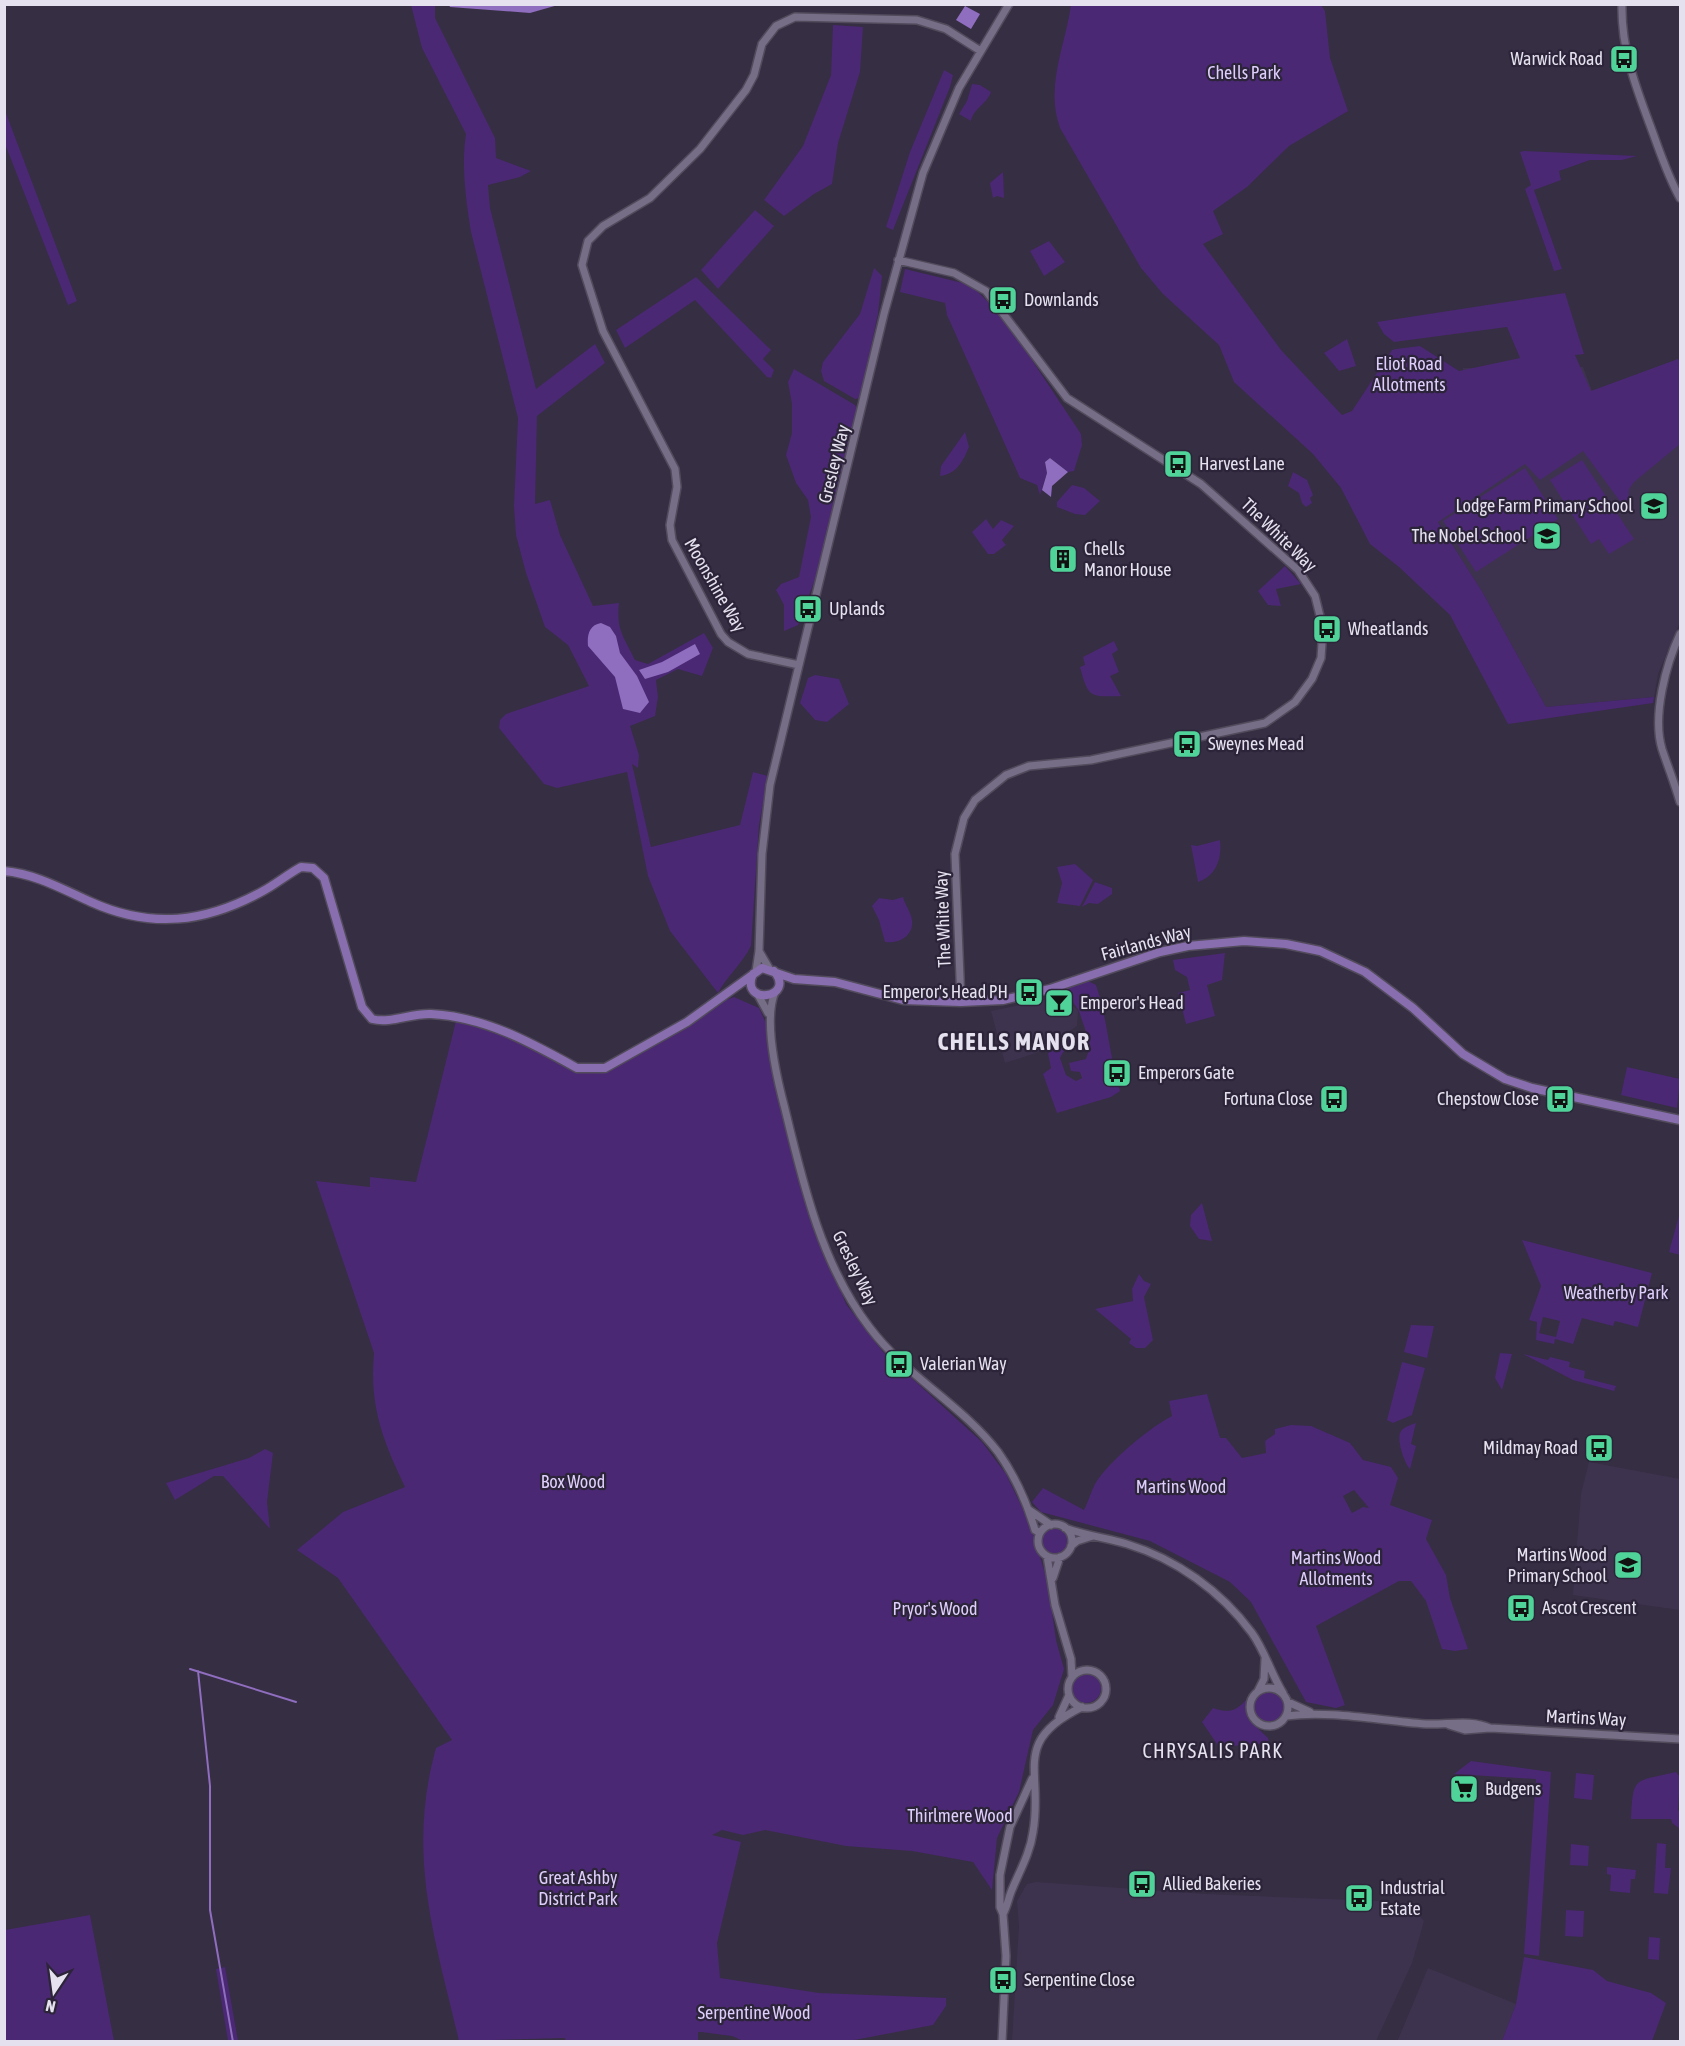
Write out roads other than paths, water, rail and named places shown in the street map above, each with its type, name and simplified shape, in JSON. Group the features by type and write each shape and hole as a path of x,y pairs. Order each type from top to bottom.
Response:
{"main road":[{"path":"4,871 51,882 126,916 161,920 212,913 264,891 302,867 313,868 324,878 362,1007 372,1019 386,1021 411,1015 430,1014 487,1024 509,1031 585,1069 605,1068 687,1022 734,990 755,972 772,970 779,978 776,991"},
{"name":"Fairlands Way","path":"772,970 794,979 835,982 913,1001 1003,1000 1050,989 1160,952 1188,946 1244,941 1286,944 1320,951 1365,972 1406,1001 1463,1054 1505,1079 1532,1088 1680,1120"},
{"path":"755,972 751,985 756,992"},
{"path":"734,990 756,992 764,996 794,979"}],"street":[{"name":"Gresley Way","path":"755,972 759,951 763,830 770,785 898,260 936,137 980,51 1008,4"},
{"path":"1622,4 1627,60 1657,144 1680,198"},
{"name":"Moonshine Way","path":"799,665 748,654 728,642 721,634 672,540 670,525 677,487 675,470 603,331 582,266 588,241 603,226 650,198 700,149 746,90 754,75 762,44 776,26 795,17 917,20 946,29 980,51"},
{"name":"The White Way","path":"898,260 954,273 986,291 1067,398 1201,484 1298,570 1315,596 1323,628 1321,658 1307,688 1289,707 1265,723 1091,760 1029,766 1006,775 975,800 964,818 955,854 961,1002"},
{"path":"1680,634 1665,679 1660,720 1662,747 1680,802"},
{"path":"759,951 772,970"},
{"name":"Gresley Way","path":"770,1018 776,991"},
{"name":"Gresley Way","path":"756,992 770,1018 783,1104 804,1182 825,1244 850,1299 889,1350 978,1431 997,1452 1013,1476 1029,1510 1035,1530 1040,1533"},
{"path":"1029,1510 1051,1525 1143,1550 1196,1578 1243,1621 1288,1702 1286,1716"},
{"path":"1002,2042 1006,1956 999,1891 1003,1854 1010,1827 1032,1779 1039,1743 1059,1717 1069,1695 1069,1684 1072,1677 1071,1659 1055,1605 1053,1581 1047,1556 1038,1544 1040,1533 1051,1525"},
{"path":"1065,1528 1071,1537 1071,1547"},
{"path":"1053,1581 1060,1557 1077,1541 1093,1536"},
{"path":"1047,1556 1060,1557"},
{"path":"1071,1659 1082,1671"},
{"name":"Martins Way","path":"1265,1659 1263,1679 1250,1709 1259,1724 1276,1725 1286,1716 1315,1714 1449,1725 1480,1723 1490,1728 1680,1739"},
{"path":"1059,1717 1082,1707 1097,1704 1104,1697 1105,1687 1100,1675 1082,1671 1072,1677"},
{"path":"1256,1692 1270,1688 1283,1693"},
{"path":"1069,1695 1082,1707"},
{"name":"Martins Way","path":"1288,1702 1296,1708 1315,1714"},
{"path":"1003,1914 1032,1837 1036,1800 1032,1779"}],"waterway":[{"path":"190,1669 296,1702"},
{"path":"198,1671 210,1786 210,1910 233,2042"}],"place":[{"name":"Warwick Road","path":"1624,59"},
{"name":"Downlands","path":"1003,300"},
{"name":"Harvest Lane","path":"1178,464"},
{"name":"Lodge Farm Primary School","path":"1654,506"},
{"name":"The Nobel School","path":"1547,536"},
{"name":"Chells Manor House","path":"1063,559"},
{"name":"Uplands","path":"808,609"},
{"name":"Wheatlands","path":"1327,629"},
{"name":"Sweynes Mead","path":"1187,744"},
{"name":"Emperor's Head PH","path":"1029,992"},
{"name":"Emperor's Head","path":"1059,1003"},
{"name":"Emperors Gate","path":"1117,1073"},
{"name":"Fortuna Close","path":"1334,1099"},
{"name":"Chepstow Close","path":"1560,1099"},
{"name":"Valerian Way","path":"899,1364"},
{"name":"Mildmay Road","path":"1599,1448"},
{"name":"Martins Wood Primary School","path":"1628,1565"},
{"name":"Ascot Crescent","path":"1521,1608"},
{"name":"Budgens","path":"1464,1789"},
{"name":"Allied Bakeries","path":"1142,1884"},
{"name":"Industrial Estate","path":"1359,1898"},
{"name":"Serpentine Close","path":"1003,1980"}],"district":[{"name":"CHELLS MANOR","path":"1014,1042"},
{"name":"CHRYSALIS PARK","path":"1213,1751"}],"park label":[{"name":"Chells Park","path":"1244,73"},
{"name":"Eliot Road Allotments","path":"1409,374"},
{"name":"Weatherby Park","path":"1616,1293"},
{"name":"Box Wood","path":"573,1482"},
{"name":"Martins Wood","path":"1181,1487"},
{"name":"Martins Wood Allotments","path":"1336,1568"},
{"name":"Pryor's Wood","path":"935,1609"},
{"name":"Thirlmere Wood","path":"960,1816"},
{"name":"Great Ashby District Park","path":"578,1888"},
{"name":"Serpentine Wood","path":"754,2013"}]}
